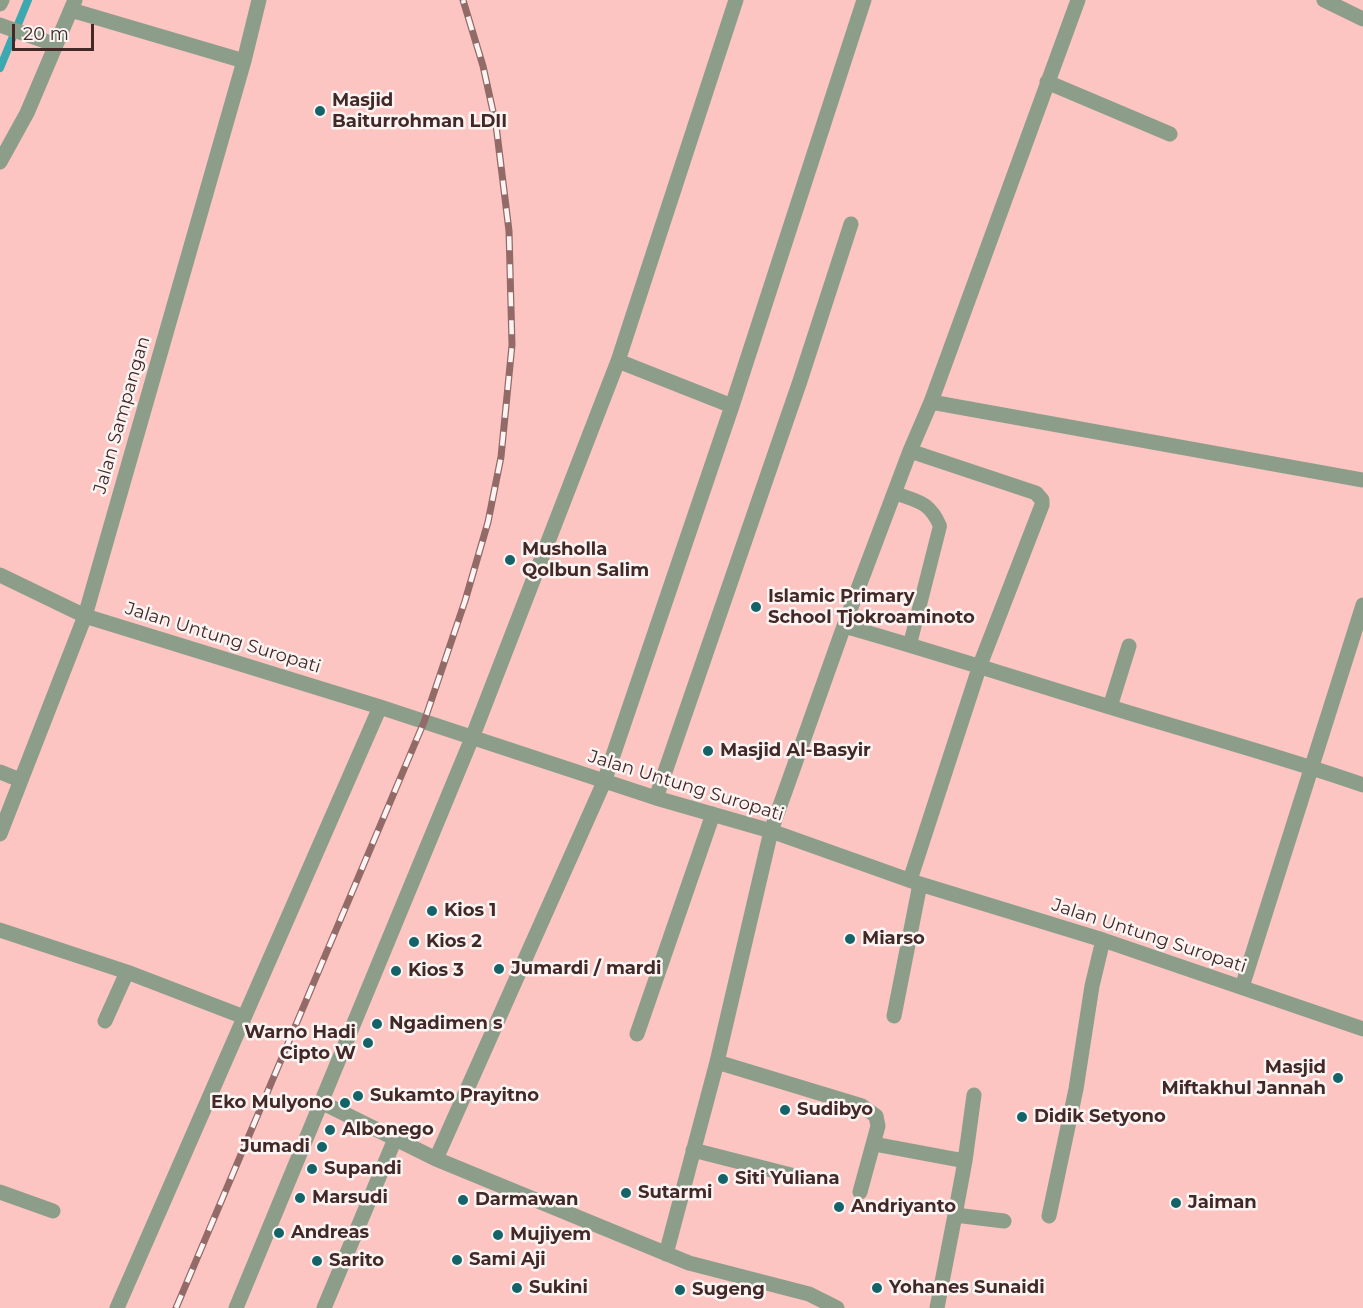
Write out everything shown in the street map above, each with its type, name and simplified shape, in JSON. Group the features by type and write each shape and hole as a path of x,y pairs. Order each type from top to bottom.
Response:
{"street":[{"name":"Jalan Sampangan","path":"0,834 84,616 244,61 259,0"},
{"path":"236,1308 472,738 618,361 736,0"},
{"path":"436,1159 604,782 732,406 864,0"},
{"path":"666,1254 717,1062 771,831 844,626 910,451 931,402 1078,0"},
{"path":"1324,0 1363,19"},
{"path":"0,162 27,113 73,5 244,61"},
{"path":"2,25 56,45"},
{"path":"1047,82 1170,134"},
{"path":"656,798 801,381 851,224"},
{"path":"618,361 732,406"},
{"path":"931,402 1363,480"},
{"path":"894,1016 915,882 980,665 1042,505 1042,500 1036,493 910,451"},
{"name":"Jalan Untung Suropati","path":"0,575 84,616 380,706 604,782 771,831 915,882 1103,940 1363,1029"},
{"path":"1242,987 1363,605"},
{"path":"844,626 980,665 1363,785"},
{"path":"1110,707 1129,646"},
{"path":"117,1308 380,706"},
{"path":"0,772 20,780"},
{"path":"637,1034 712,814"},
{"path":"0,930 127,972 244,1017"},
{"path":"1049,1215 1076,1089 1092,987 1103,940"},
{"path":"105,1021 127,972"},
{"path":"717,1062 862,1106 876,1116 878,1126 860,1192"},
{"path":"937,1308 965,1161 974,1095"},
{"path":"321,1102 436,1159 666,1254 689,1263 809,1294 837,1308"},
{"path":"324,1308 395,1139"},
{"path":"874,1144 965,1161"},
{"path":"693,1150 791,1175"},
{"path":"0,1192 53,1211"},
{"path":"955,1215 1004,1221"}],"lane":[{"path":"895,492 924,504 934,512 940,526 910,644"}],"waterway":[{"path":"0,68 28,0"}],"railway":[{"path":"176,1308 424,722 465,601 488,522 501,457 512,345 509,231 496,125 483,66 463,0"}],"place":[{"name":"Masjid Baiturrohman LDII","path":"320,111"},
{"name":"Musholla Qolbun Salim","path":"510,560"},
{"name":"Islamic Primary School Tjokroaminoto","path":"756,607"},
{"name":"Masjid Al-Basyir","path":"708,751"},
{"name":"Kios 1","path":"432,911"},
{"name":"Miarso","path":"850,939"},
{"name":"Kios 2","path":"414,942"},
{"name":"Jumardi / mardi","path":"499,969"},
{"name":"Kios 3","path":"396,971"},
{"name":"Ngadimen s","path":"377,1024"},
{"name":"Warno Hadi Cipto W","path":"368,1043"},
{"name":"Masjid Miftakhul Jannah","path":"1338,1078"},
{"name":"Sukamto Prayitno","path":"358,1096"},
{"name":"Eko Mulyono","path":"345,1103"},
{"name":"Sudibyo","path":"785,1110"},
{"name":"Didik Setyono","path":"1022,1117"},
{"name":"Albonego","path":"330,1130"},
{"name":"Jumadi","path":"322,1147"},
{"name":"Supandi","path":"312,1169"},
{"name":"Siti Yuliana","path":"723,1179"},
{"name":"Sutarmi","path":"626,1193"},
{"name":"Marsudi","path":"300,1198"},
{"name":"Darmawan","path":"463,1200"},
{"name":"Jaiman","path":"1176,1203"},
{"name":"Andriyanto","path":"839,1207"},
{"name":"Andreas","path":"279,1233"},
{"name":"Mujiyem","path":"498,1235"},
{"name":"Sami Aji","path":"457,1260"},
{"name":"Sarito","path":"317,1261"},
{"name":"Sukini","path":"517,1288"},
{"name":"Yohanes Sunaidi","path":"877,1288"},
{"name":"Sugeng","path":"680,1290"}]}
